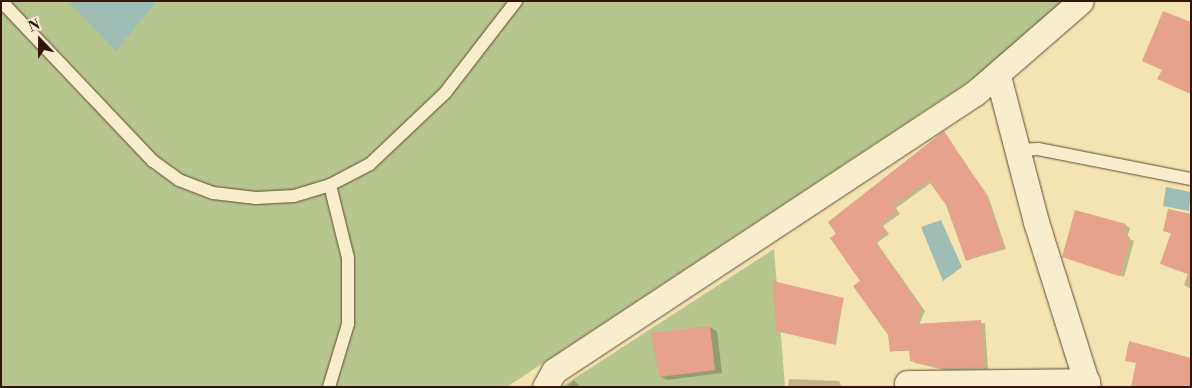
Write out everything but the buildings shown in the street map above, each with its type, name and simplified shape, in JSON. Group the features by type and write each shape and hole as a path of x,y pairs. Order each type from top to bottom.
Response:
{"street":[{"path":"545,387 554,371 691,284 998,76 1025,45 1081,1"},
{"path":"907,382 1087,384 1017,150 998,76"}],"lane":[{"path":"1,1 142,151 179,180 213,193 256,198 294,196 330,185 370,164 419,122 516,1"},
{"path":"1017,150 1038,149 1191,179"},
{"path":"329,387 348,324 348,258 330,185"}],"green space":[{"path":"1,1 1090,1 507,387 1,387"},
{"path":"774,249 785,387 561,387"}],"water":[{"path":"68,1 157,1 116,51"},
{"path":"1166,187 1191,192 1189,211 1163,206"},
{"path":"941,220 962,267 943,281 921,227"}]}
